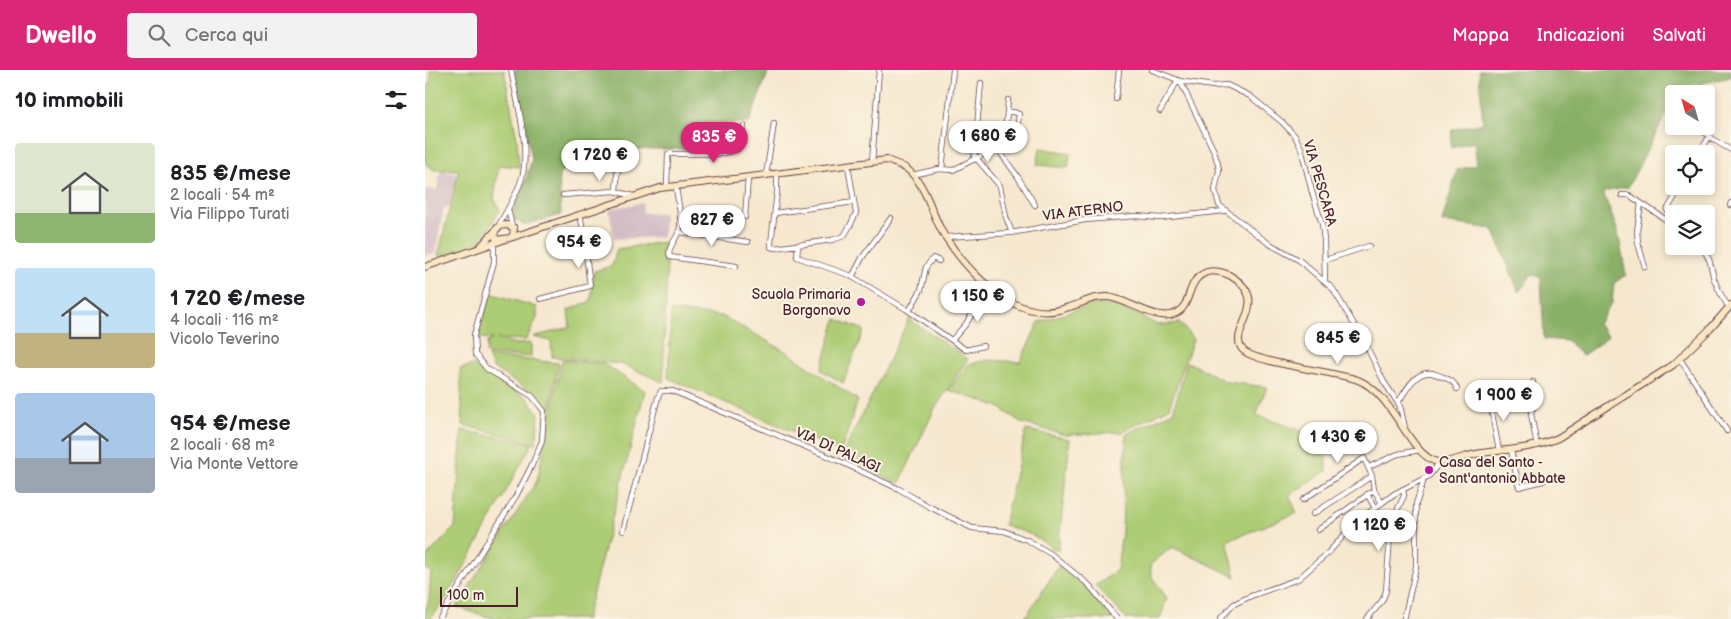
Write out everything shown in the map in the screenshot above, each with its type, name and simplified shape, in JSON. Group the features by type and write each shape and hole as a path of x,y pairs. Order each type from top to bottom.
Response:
{"main road":[{"path":"427,266 580,214 667,187 887,160 907,168 923,188 946,237 967,265 979,279 1012,302 1046,312 1057,311 1089,299 1104,297 1122,300 1154,313 1172,314 1178,312 1184,306 1195,280 1203,274 1213,271 1224,273 1232,277 1243,287 1249,296 1250,306 1240,341 1244,351 1266,360 1359,381 1387,403 1426,458 1439,463 1475,454 1537,446 1558,438 1673,365 1710,329 1730,306"},
{"path":"478,249 505,225 525,230 540,229"},
{"path":"495,232 497,240 507,239 513,235 513,227"}],"street":[{"path":"439,619 516,496 542,441 544,411 532,396 487,369 475,354 474,334 494,262 495,232 516,194 522,177 523,137 511,70"},
{"path":"872,162 879,70"},
{"path":"943,169 953,70"},
{"path":"1116,99 1119,70"},
{"name":"VIA PESCARA","path":"1152,70 1178,80 1213,86 1227,85 1250,96 1293,134 1300,145 1322,224 1325,280"},
{"path":"1160,111 1178,80 1213,151 1219,171 1215,190 1219,205 1268,243 1299,260 1325,280 1333,289 1343,303 1384,382 1398,403 1406,431"},
{"path":"981,83 976,159 1000,186 1006,218 1012,232"},
{"path":"1004,144 1008,100"},
{"path":"912,175 943,169 953,170 1004,146 1004,144 1012,144 1016,141 1019,114 1007,112"},
{"path":"766,176 775,123"},
{"path":"667,187 669,154 720,154 738,149 744,126"},
{"path":"1704,145 1709,137 1731,150"},
{"path":"997,148 1035,205"},
{"path":"616,191 619,154"},
{"path":"777,174 771,247 775,248 832,240 844,236 856,213 848,166"},
{"path":"745,217 748,178"},
{"path":"676,186 680,227 670,249 670,257 736,266"},
{"path":"563,196 616,191 635,196"},
{"path":"1622,195 1629,195 1665,219"},
{"path":"775,213 854,202"},
{"path":"1641,203 1637,231 1638,243 1645,267"},
{"path":"507,208 513,227"},
{"name":"VIA ATERNO","path":"946,237 1012,232 1085,220 1136,216 1161,218 1224,210"},
{"path":"540,299 590,286 580,214"},
{"path":"852,277 862,258 891,218"},
{"path":"679,232 748,242"},
{"path":"798,245 797,258 852,277 909,311 966,350 983,346"},
{"path":"1325,260 1369,246"},
{"path":"1708,255 1721,296 1730,306"},
{"path":"909,311 921,290 929,262 933,258 939,261"},
{"path":"952,340 987,292"},
{"path":"1680,358 1727,431"},
{"path":"1398,403 1412,382 1421,375 1431,372 1451,380 1457,389"},
{"path":"1533,382 1531,414 1537,446"},
{"name":"VIA DI PALAGI","path":"623,531 658,396 661,390 673,391 839,460 972,528 1004,532 1027,540 1051,554 1083,581 1117,619"},
{"path":"1489,397 1499,451"},
{"path":"1369,467 1398,454 1420,450"},
{"path":"1511,450 1519,486 1543,481"},
{"path":"1303,500 1364,458 1372,476 1374,490 1382,503"},
{"path":"1220,619 1234,604 1298,579 1329,554 1356,522 1393,494 1429,476 1439,463"},
{"path":"1313,514 1372,476"},
{"path":"1404,619 1416,567 1416,504 1424,479"},
{"path":"1367,619 1382,601 1386,591 1391,523 1404,496 1403,489"},
{"path":"1318,530 1374,490"},
{"path":"1367,494 1375,508"},
{"path":"443,612 445,619"}],"shaded area":[{"path":"441,171 457,174 449,207 444,208 435,254 426,255 425,259 425,189 437,190"},
{"path":"642,203 643,213 664,213 663,237 614,239 609,209"}],"green space":[{"path":"431,70 504,70 517,139 519,167 499,165 494,198 500,210 477,248 438,256 459,170 434,170 425,163 425,86 430,85"},
{"path":"514,70 769,70 749,123 688,123 686,149 572,152 571,159 559,175 561,215 524,225 514,219 513,208 524,186 532,159"},
{"path":"1479,70 1731,70 1731,77 1693,85 1665,85 1665,116 1628,187 1603,192 1618,232 1626,275 1614,283 1612,303 1598,324 1608,337 1582,356 1568,341 1544,339 1541,278 1532,274 1519,292 1493,229 1442,222 1457,170 1477,165 1474,142 1451,148 1452,130 1483,123"},
{"path":"699,124 698,135 688,135 689,125"},
{"path":"1040,148 1070,153 1068,168 1037,165"},
{"path":"601,154 599,165 580,164 580,156"},
{"path":"664,242 667,266 663,382 621,364 552,357 551,341 533,337 570,327 568,310 591,301 594,271 612,266 617,249"},
{"path":"490,293 537,307 537,318 526,340 497,339 517,344 531,343 531,357 486,354 487,342 493,339 478,338"},
{"path":"1094,304 1119,306 1158,325 1180,323 1193,339 1169,408 1122,432 1066,435 1022,423 997,406 948,390 969,364 989,360 1020,362 1039,322"},
{"path":"671,311 722,316 785,351 858,400 841,452 668,378"},
{"path":"836,319 864,330 843,383 821,370"},
{"path":"909,319 968,359 935,408 899,484 843,454"},
{"path":"488,356 559,363 550,409 546,410 536,395 493,368"},
{"path":"562,360 604,364 645,391 586,619 495,619 456,607 537,481"},
{"path":"1187,362 1227,382 1267,387 1256,415 1324,439 1327,471 1289,495 1297,513 1227,541 1236,577 1172,547 1150,565 1152,577 1167,598 1160,619 1127,619 1095,586 1117,570 1122,531 1126,434 1173,412"},
{"path":"473,365 527,398 539,414 536,444 463,425 460,369"},
{"path":"462,430 532,444 450,593 430,619 425,619 429,600 431,572 425,568 425,558 455,527"},
{"path":"1026,430 1070,439 1058,551 1032,535 1004,525"},
{"path":"1060,564 1085,586 1112,619 1024,619"}],"place":[{"name":"Scuola Primaria Borgonovo","path":"861,302"},
{"name":"Casa del Santo - Sant'antonio Abbate","path":"1429,470"}]}
